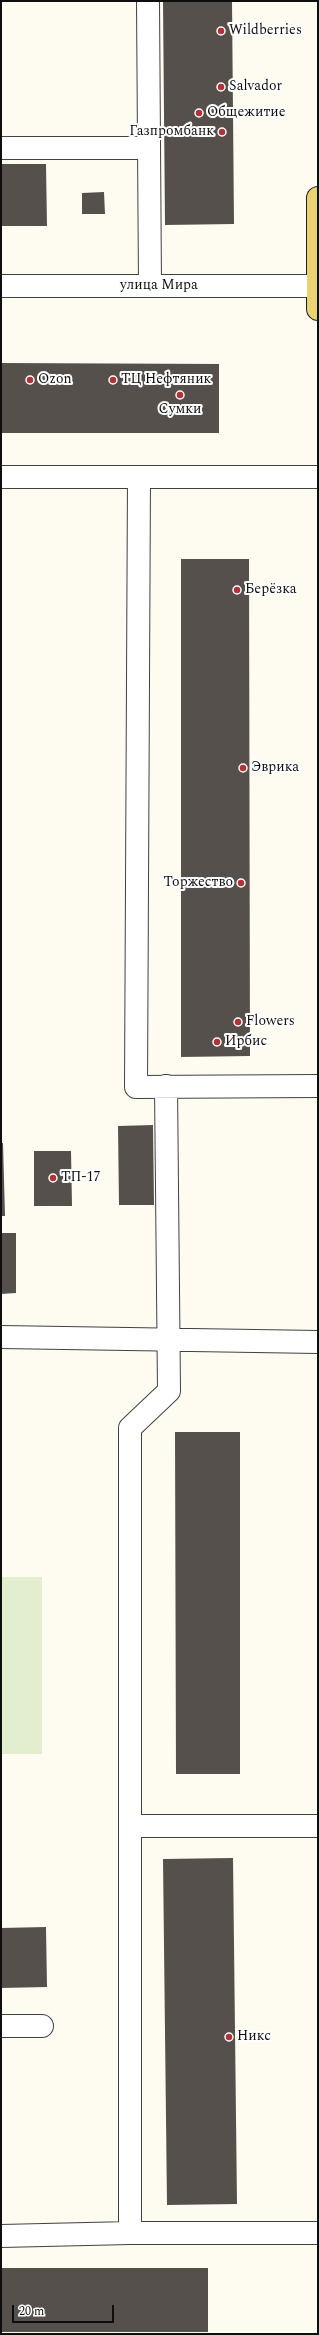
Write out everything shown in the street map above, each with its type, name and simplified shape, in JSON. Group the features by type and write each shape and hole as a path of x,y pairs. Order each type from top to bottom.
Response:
{"main road":[{"path":"318,198 318,309"}],"street":[{"path":"148,1 150,286"},
{"path":"1,148 149,148"},
{"name":"улица Мира","path":"1,286 318,286"},
{"path":"1,477 318,477"},
{"path":"139,477 136,1087 318,1086"},
{"path":"130,2233 130,1428 169,1391 166,1086"},
{"path":"1,1337 318,1342"},
{"path":"130,1826 318,1826"},
{"path":"1,2026 42,2026"},
{"path":"1,2236 130,2233 318,2233"}],"green space":[{"path":"1,1577 42,1577 42,1754 1,1754"}],"building":[{"name":"Общежитие","path":"163,1 232,1 234,224 165,225"},
{"path":"1,164 46,164 47,226 1,226"},
{"path":"104,192 105,214 82,214 82,193"},
{"path":"1,363 219,364 219,433 1,433"},
{"path":"181,559 249,559 250,1056 181,1057"},
{"path":"153,1125 154,1205 119,1205 118,1126"},
{"path":"1,1143 3,1143 5,1216 1,1216"},
{"name":"ТП-17","path":"34,1151 71,1151 72,1206 34,1206"},
{"path":"1,1233 16,1233 16,1293 1,1294"},
{"path":"175,1432 240,1432 240,1774 176,1774"},
{"path":"233,1858 237,2204 167,2205 163,1859"},
{"path":"46,1927 47,1987 1,1988 1,1928"},
{"path":"1,2268 208,2268 208,2332 1,2332"}],"place":[{"name":"Wildberries","path":"221,31"},
{"name":"Salvador","path":"221,87"},
{"name":"Общежитие","path":"199,113"},
{"name":"Газпромбанк","path":"222,132"},
{"name":"Ozon","path":"30,380"},
{"name":"ТЦ Нефтяник","path":"113,380"},
{"name":"Сумки","path":"180,395"},
{"name":"Берёзка","path":"237,590"},
{"name":"Эврика","path":"243,768"},
{"name":"Торжество","path":"241,883"},
{"name":"Flowers","path":"238,1022"},
{"name":"Ирбис","path":"217,1042"},
{"name":"ТП-17","path":"53,1178"},
{"name":"Никс","path":"229,2037"}]}
